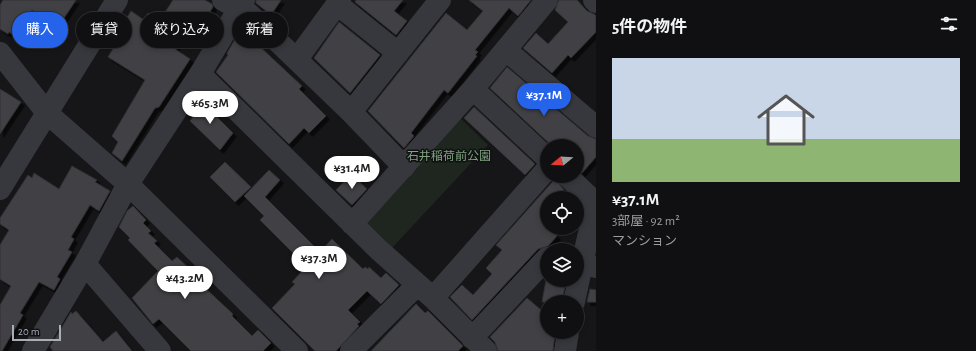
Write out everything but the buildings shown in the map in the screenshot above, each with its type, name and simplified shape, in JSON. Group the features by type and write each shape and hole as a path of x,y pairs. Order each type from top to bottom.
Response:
{"street":[{"path":"0,189 117,0"},
{"path":"352,224 473,89 547,0"},
{"path":"297,59 339,2 398,53"},
{"path":"351,112 398,53 435,2"},
{"path":"33,351 85,264 128,184 200,74 235,3 249,14 297,59 404,167"},
{"path":"506,50 596,127"},
{"path":"0,53 47,113 128,184 297,351"},
{"path":"200,74 352,224 425,291 479,344 540,267"},
{"path":"473,89 540,151"},
{"path":"351,351 425,291 540,176"},
{"path":"575,183 596,202 585,265 576,295"},
{"path":"85,264 160,351"},
{"path":"565,351 567,339"}],"green space":[{"name":"石井稲荷前公園","path":"458,116 488,145 391,249 367,226 366,218"}]}
